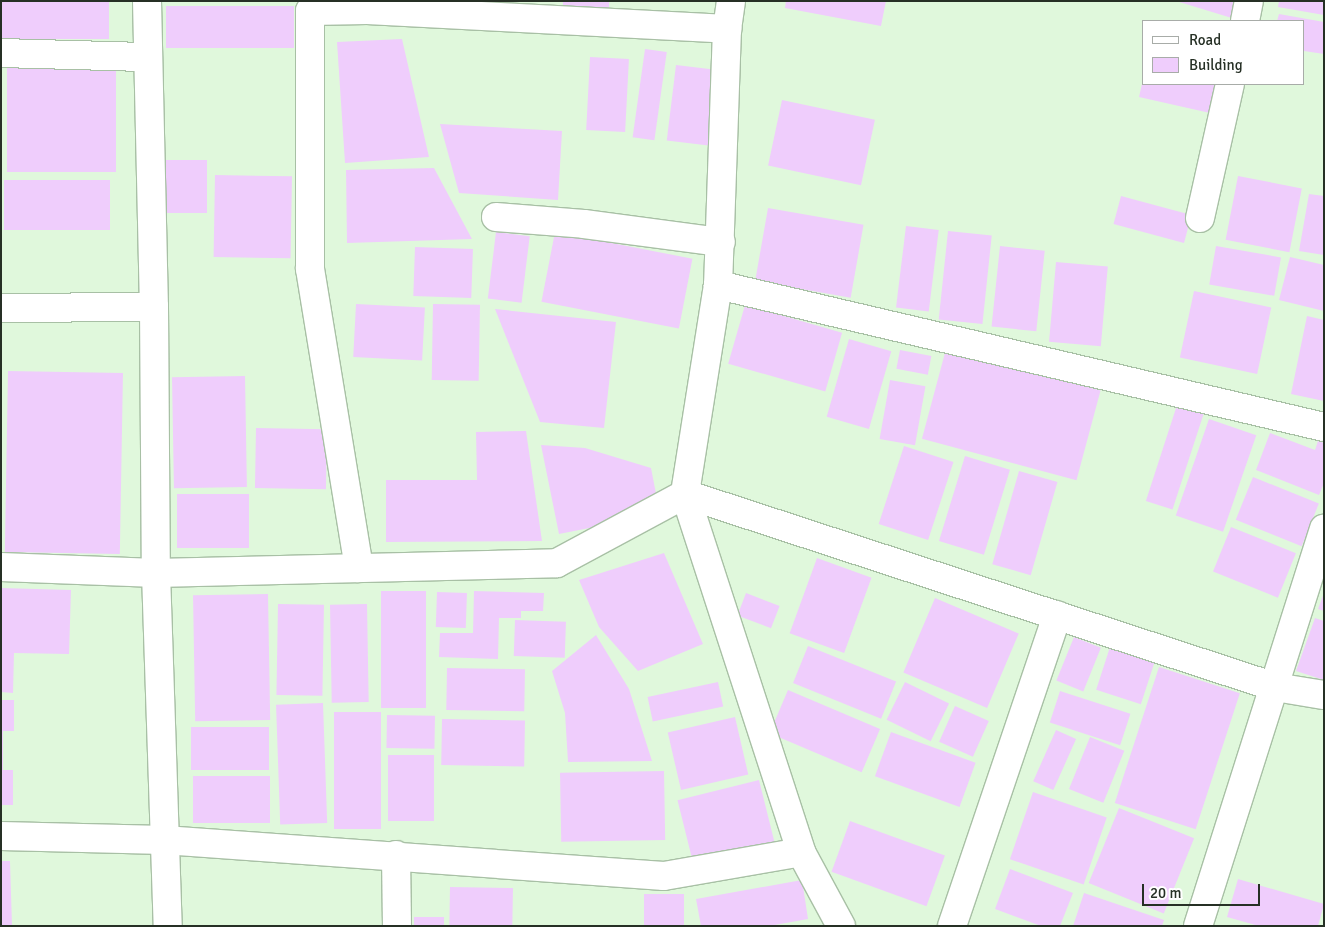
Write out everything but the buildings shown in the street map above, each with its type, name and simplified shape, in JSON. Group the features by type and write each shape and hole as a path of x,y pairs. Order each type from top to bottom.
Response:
{"street":[{"path":"147,1 154,307 156,572 168,926"},
{"path":"731,1 727,29 718,285 685,494 801,852 840,926"},
{"path":"1245,20 1249,1"},
{"path":"359,568 310,270 310,12 367,10 727,29"},
{"path":"1,53 148,56"},
{"path":"1200,218 1230,85"},
{"path":"496,217 584,224 721,242"},
{"path":"718,285 1324,427"},
{"path":"1,308 154,307"},
{"path":"1,566 156,572 557,563 685,494 1274,688 1324,695"},
{"path":"1198,926 1324,529"},
{"path":"952,926 1057,615"},
{"path":"1,836 164,840 396,855 664,876 801,852"},
{"path":"396,855 397,926"}]}
